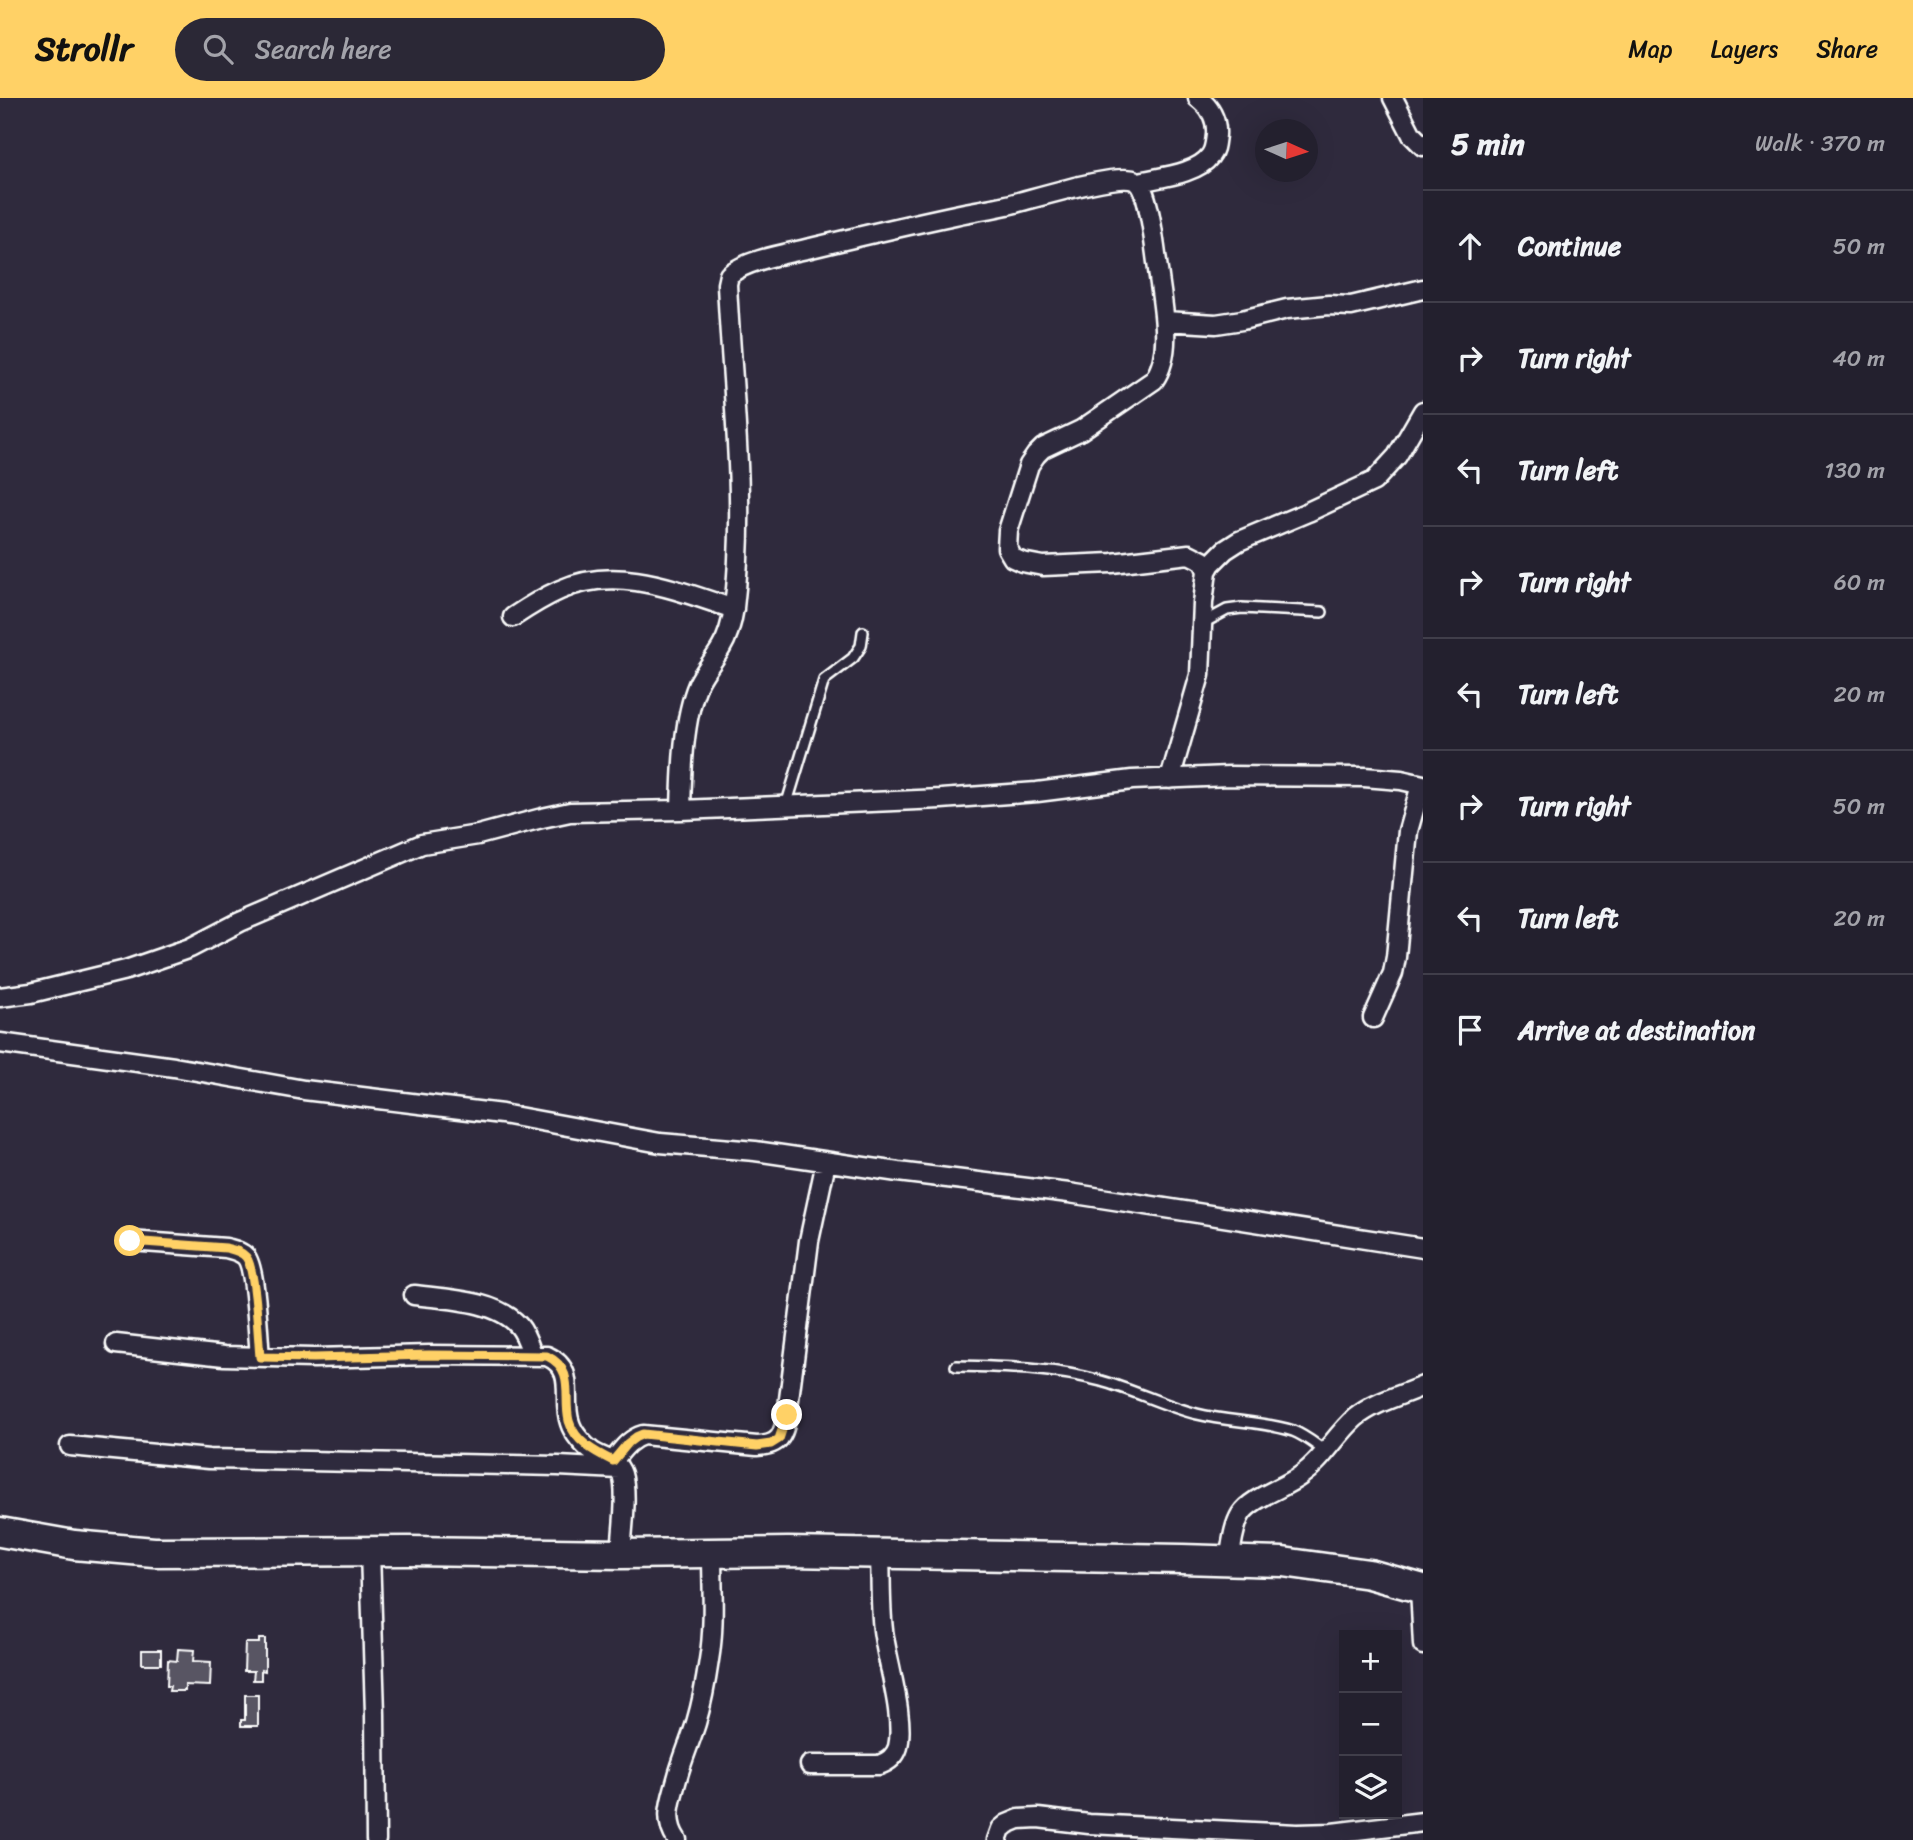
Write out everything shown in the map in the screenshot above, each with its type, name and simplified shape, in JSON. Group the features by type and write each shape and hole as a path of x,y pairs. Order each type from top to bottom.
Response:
{"main road":[{"path":"0,1532 74,1545 154,1552 712,1553 1283,1562 1369,1574 1421,1588"}],"street":[{"path":"1139,182 1195,169 1210,156 1214,149 1216,126 1213,114 1198,98"},
{"path":"1393,98 1412,135 1423,146"},
{"path":"681,810 682,774 692,701 698,683 723,645 734,609 739,470 727,284 732,272 770,257 1087,185 1126,177 1139,182 1144,189 1151,225 1165,321 1160,371 1154,380 1081,430 1036,454 1029,465 1008,531 1007,548 1013,558 1043,566 1112,563 1189,554 1203,561 1207,571"},
{"path":"1165,321 1216,324 1287,309 1351,306 1423,289"},
{"path":"1170,779 1199,675 1207,571 1211,564 1239,541 1374,481 1397,456 1423,411"},
{"path":"513,617 560,590 590,580 618,578 656,584 734,609"},
{"path":"0,997 30,993 126,970 190,947 240,922 422,844 478,835 570,813 786,806 1037,792 1132,780 1229,776 1364,777 1422,784 1408,831 1393,972 1373,1018"},
{"path":"0,1043 304,1090 502,1114 660,1143 755,1151 1069,1193 1423,1248"},
{"path":"616,1465 628,1443 643,1434 757,1446 771,1444 779,1439 787,1415 809,1241 826,1162"},
{"path":"130,1241 226,1248 246,1256 253,1282 260,1357"},
{"path":"414,1295 494,1308 519,1325 533,1356"},
{"path":"116,1344 224,1356 547,1356 559,1364 566,1379 569,1422 574,1430 593,1452 616,1465 624,1490 621,1554"},
{"path":"1229,1560 1234,1534 1246,1508 1309,1470 1343,1430 1365,1410 1423,1387"},
{"path":"70,1446 209,1459 616,1465"},
{"path":"370,1551 376,1840"},
{"path":"677,1840 670,1829 669,1808 697,1720 710,1657 712,1553"},
{"path":"810,1765 879,1765 888,1762 898,1747 897,1711 883,1629 880,1555"},
{"path":"1421,1588 1423,1645"},
{"path":"998,1840 1001,1829 1007,1824 1018,1819 1038,1818 1089,1824 1297,1833 1332,1833 1423,1822"}],"lane":[{"path":"1203,623 1227,610 1242,608 1322,612"},
{"path":"786,806 824,680 853,659 861,646 863,632"},
{"path":"956,1366 1029,1368 1078,1376 1133,1391 1194,1414 1295,1432 1325,1451"}],"building":[{"path":"259,1639 265,1639 265,1671 261,1670 261,1680 253,1680 254,1671 244,1671 245,1643 259,1643"},
{"path":"178,1649 194,1650 193,1661 211,1662 210,1686 185,1685 185,1691 169,1691 168,1660 177,1661"},
{"path":"142,1650 161,1650 161,1664 142,1664"},
{"path":"245,1695 258,1695 258,1726 241,1726 241,1720 245,1720"}],"route":[{"path":"130,1241 226,1248 246,1256 253,1282 260,1357 463,1355 547,1356 554,1359 566,1379 569,1422 593,1452 613,1461 628,1443 643,1434 764,1446 779,1439 787,1415"}]}
